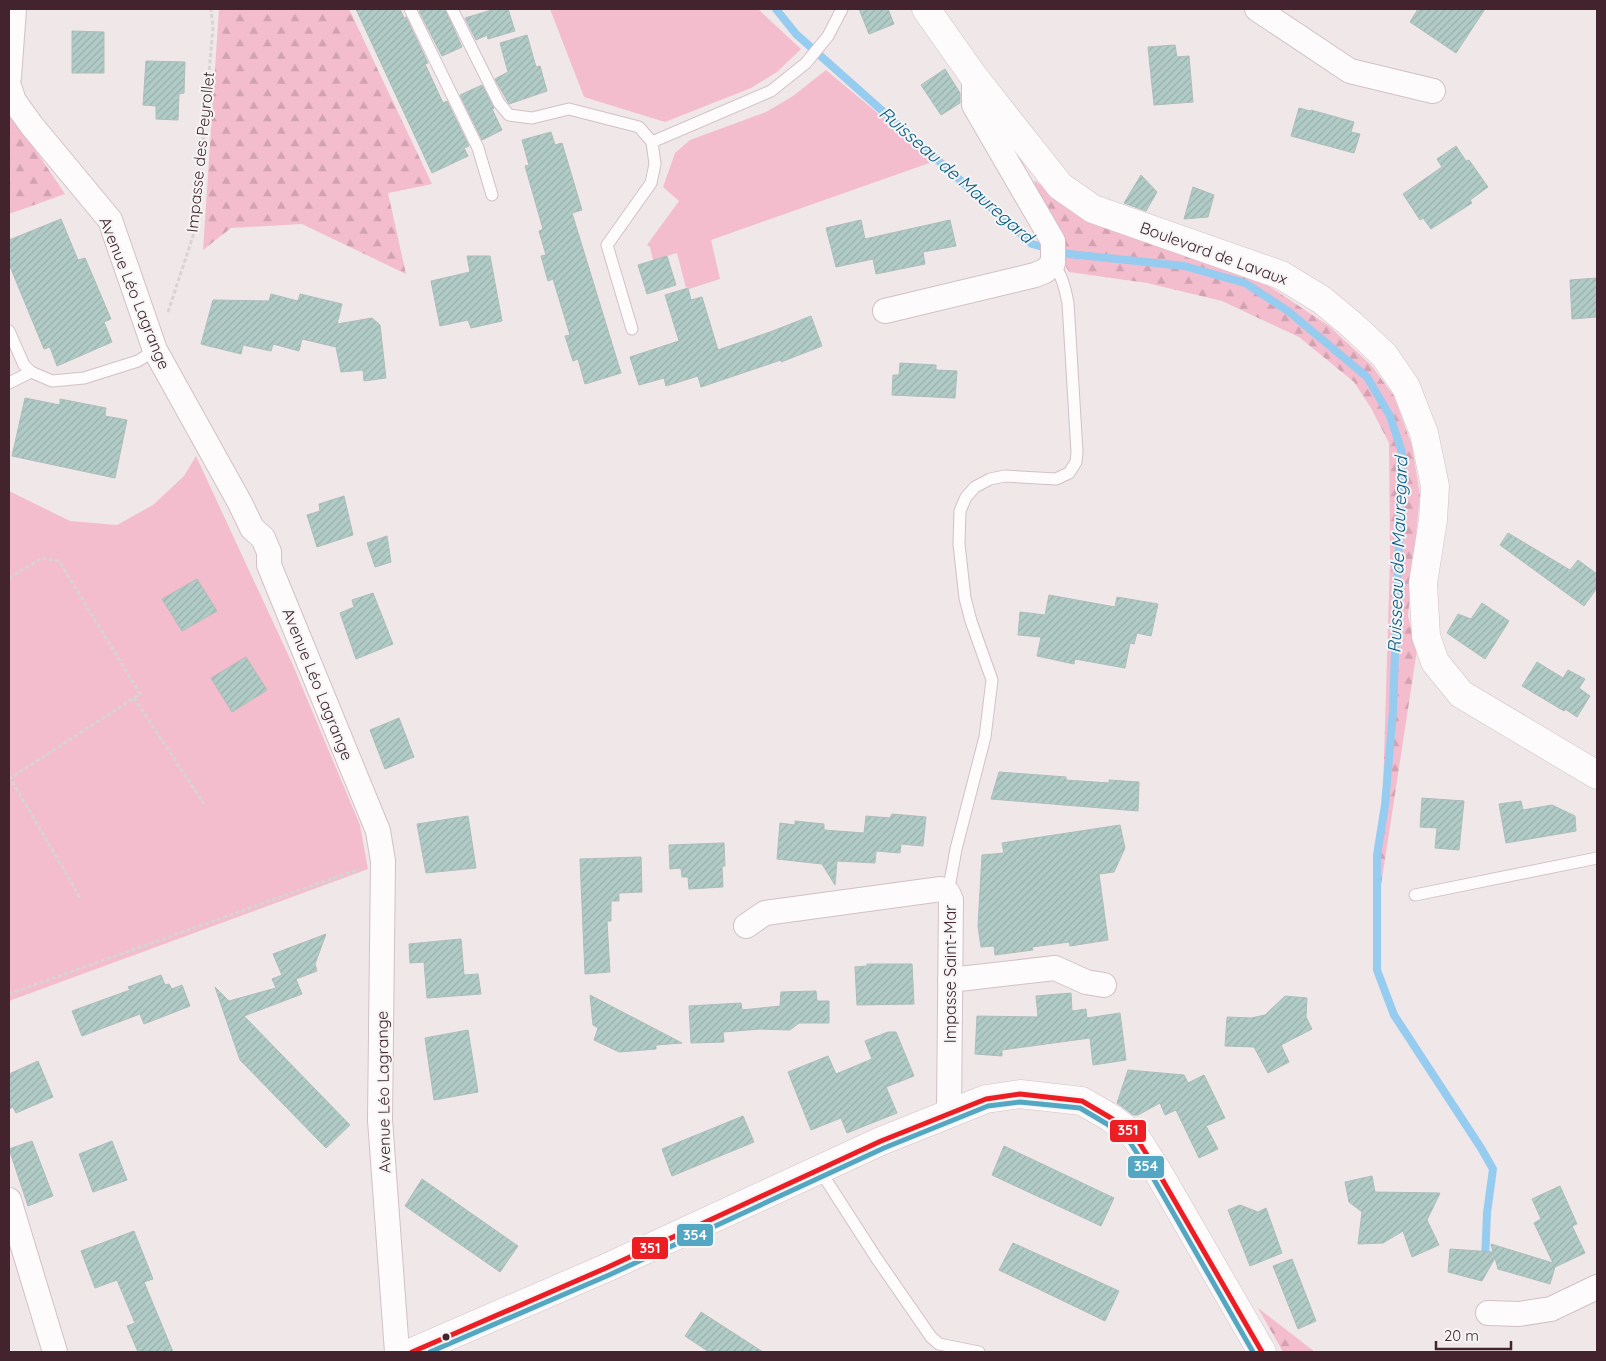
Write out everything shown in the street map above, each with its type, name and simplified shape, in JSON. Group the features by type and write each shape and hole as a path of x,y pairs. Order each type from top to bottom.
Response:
{"street":[{"path":"9,77 14,9"},
{"name":"Boulevard de Lavaux","path":"926,9 974,77 1060,186 1093,209 1281,275 1322,300 1384,355 1406,387 1424,433 1435,486 1433,520 1423,583 1426,636 1435,662 1461,694 1597,775"},
{"path":"1257,9 1350,71 1433,91"},
{"path":"885,311 1035,275 1046,271 1053,253 974,105 974,77"},
{"name":"Avenue Léo Lagrange","path":"9,86 14,101 32,126 110,220 155,350 252,528 263,538 269,552 269,565 378,831 383,861 380,1120 397,1352"},
{"name":"Impasse Saint-Mar","path":"746,926 765,913 940,889 948,893 951,900 949,1114"},
{"path":"950,980 1055,968 1086,982 1104,985"},
{"path":"412,1352 606,1268 881,1141 986,1099 1020,1094 1082,1101 1111,1118 1135,1136 1158,1172 1262,1352"},
{"path":"9,1200 55,1352"},
{"path":"1488,1313 1519,1314 1551,1309 1597,1287"}],"lane":[{"path":"410,9 478,148 492,195"},
{"path":"452,9 499,103 509,115 532,118 569,109 639,127 652,142 655,164 651,183 607,245 632,329"},
{"path":"652,142 771,91 806,63 828,36 842,9"},
{"path":"948,893 956,849 985,737 992,680 965,598 959,544 960,511 966,497 975,487 990,479 1005,476 1056,479 1069,472 1076,462 1078,452 1068,303 1064,284 1053,253"},
{"path":"9,330 24,365 31,372 52,381 84,378 138,361 155,350"},
{"path":"9,383 31,372"},
{"path":"1415,895 1597,858"},
{"path":"819,1170 931,1337 938,1344 979,1352"}],"path":[{"name":"Impasse des Peyrollet","path":"167,313 195,230 212,28 210,9"},
{"path":"9,578 42,558 59,560 140,694 9,778 81,899"},
{"path":"134,698 204,804"},
{"path":"9,994 383,861"}],"green space":[{"path":"219,9 349,9 432,184 388,193 406,274 302,224 231,228 203,250"},
{"path":"550,9 758,9 801,49 777,72 751,88 665,122 584,97"},
{"path":"826,70 935,161 711,240 720,279 689,289 688,287 686,288 677,253 653,260 650,247 647,245 679,201 663,187 675,153 690,140 766,112 793,96"},
{"path":"9,111 65,194 9,214"},
{"path":"1034,180 1082,215 1266,284 1329,326 1371,365 1394,396 1412,446 1420,495 1408,616 1417,650 1380,892 1390,558 1389,443 1371,408 1354,382 1299,337 1222,301 1147,283 1069,272 1044,228"},
{"path":"196,456 292,663 360,825 368,869 9,1001 9,491 70,521 117,525 153,505 184,476"},
{"path":"1258,1308 1315,1352 1283,1352"}],"building":[{"path":"356,9 400,9 404,18 406,17 428,63 425,64 443,103 447,101 469,146 464,148 468,156 432,173"},
{"path":"425,9 445,9 462,47 442,56 419,11"},
{"path":"495,9 508,9 515,31 488,39 487,35 476,40 465,18"},
{"path":"859,9 888,9 894,24 869,34"},
{"path":"1418,9 1485,9 1456,53 1410,22"},
{"path":"72,31 104,32 104,73 72,73"},
{"path":"527,35 536,67 540,66 547,91 509,104 495,79 508,72 500,43"},
{"path":"1175,45 1177,57 1189,56 1193,102 1154,105 1148,47"},
{"path":"146,61 185,62 184,93 179,94 178,120 156,119 156,106 143,105"},
{"path":"945,69 960,93 960,103 941,115 921,85"},
{"path":"482,85 494,108 492,109 502,130 482,140 460,95"},
{"path":"1299,108 1354,122 1351,132 1360,134 1354,153 1291,136"},
{"path":"551,132 555,145 562,143 582,210 572,213 621,373 585,384 578,359 573,361 565,336 570,335 553,279 548,281 541,256 546,255 539,231 543,229 525,166 529,165 522,140"},
{"path":"1456,146 1466,161 1469,160 1488,187 1470,200 1472,203 1431,229 1423,218 1420,220 1403,194 1442,167 1437,159"},
{"path":"1141,175 1157,192 1146,211 1124,203"},
{"path":"1193,187 1214,195 1208,217 1184,219"},
{"path":"61,219 78,260 85,258 111,319 104,322 112,342 57,366 50,347 44,349 9,264 9,240"},
{"path":"861,220 865,239 950,220 956,246 923,252 925,264 876,274 873,259 836,267 826,228"},
{"path":"467,256 490,256 502,321 471,328 468,320 440,326 431,281 470,272"},
{"path":"667,256 676,285 647,294 638,265"},
{"path":"1597,278 1597,317 1572,319 1570,280"},
{"path":"688,288 691,300 702,297 718,350 811,316 822,346 781,362 781,360 701,387 698,376 666,386 664,378 639,385 630,357 679,341 665,295"},
{"path":"271,294 298,301 300,294 342,304 337,324 372,318 380,325 386,378 364,381 363,370 341,372 336,347 302,339 299,351 273,344 271,351 243,345 241,354 201,344 213,300 269,301"},
{"path":"900,363 936,365 936,370 957,371 955,398 892,395 893,375 899,375"},
{"path":"25,398 60,405 60,399 106,408 105,416 127,420 115,478 12,456"},
{"path":"344,496 353,535 317,547 307,515 320,511 319,504"},
{"path":"1508,533 1570,570 1578,560 1597,574 1597,588 1584,606 1500,545"},
{"path":"387,536 391,562 375,567 367,543"},
{"path":"197,579 217,611 182,631 162,599"},
{"path":"373,593 393,644 356,659 340,613 354,607 352,600"},
{"path":"1049,595 1115,607 1117,597 1158,604 1151,636 1137,633 1134,644 1130,643 1125,668 1075,659 1074,664 1037,656 1041,637 1018,635 1020,612 1045,615"},
{"path":"1482,603 1509,621 1485,659 1447,633 1458,614 1471,619"},
{"path":"246,657 267,690 232,712 211,678"},
{"path":"1537,662 1563,678 1568,670 1585,679 1579,688 1590,696 1577,717 1522,686"},
{"path":"399,718 414,757 385,769 370,730"},
{"path":"999,772 1066,777 1066,780 1109,783 1109,780 1139,782 1138,811 991,799"},
{"path":"1422,798 1464,801 1459,850 1435,848 1437,828 1420,827"},
{"path":"1521,801 1523,810 1552,805 1575,816 1576,831 1506,843 1499,804"},
{"path":"892,814 926,817 923,846 901,844 900,853 876,851 875,863 837,861 835,885 822,864 777,859 780,823 795,825 795,821 824,824 824,830 864,833 866,816 890,818"},
{"path":"468,816 476,868 426,873 417,824"},
{"path":"1120,825 1125,848 1114,872 1099,874 1108,940 1070,946 1069,942 1032,947 1033,950 995,955 994,946 981,947 978,926 982,855 1004,853 1002,843"},
{"path":"724,843 725,866 722,866 723,887 689,889 688,877 682,877 681,868 670,869 669,845"},
{"path":"641,857 642,892 619,893 619,901 611,901 611,921 607,921 610,972 585,974 580,859"},
{"path":"326,934 315,964 317,971 296,979 302,994 244,1016 350,1125 326,1148 240,1060 215,987 229,1001 276,988 272,979 282,975 273,954"},
{"path":"461,939 464,975 478,974 481,994 427,998 424,962 410,963 409,944"},
{"path":"867,964 912,964 914,1004 857,1005 855,967 867,966"},
{"path":"161,975 165,985 169,984 172,989 182,985 190,1006 144,1024 140,1014 82,1036 72,1011 130,990 128,987"},
{"path":"816,991 817,1001 829,1001 829,1023 799,1023 790,1030 760,1029 723,1032 724,1042 691,1043 689,1006 741,1003 742,1010 780,1006 781,992"},
{"path":"1071,993 1072,1011 1086,1009 1087,1018 1120,1013 1126,1060 1093,1065 1090,1038 1002,1050 1002,1056 975,1054 977,1016 1038,1017 1036,996"},
{"path":"590,995 682,1043 656,1045 656,1049 619,1052 594,1040 598,1028 593,1025"},
{"path":"1285,996 1307,998 1306,1017 1312,1029 1281,1045 1289,1062 1268,1073 1254,1047 1225,1046 1227,1017 1251,1018 1265,1015"},
{"path":"468,1030 478,1092 434,1100 425,1038"},
{"path":"888,1032 896,1032 914,1076 886,1087 897,1113 847,1133 841,1118 811,1130 788,1072 828,1056 836,1074 872,1059 865,1041"},
{"path":"38,1061 53,1097 16,1113 13,1107 9,1109 9,1074"},
{"path":"1128,1070 1184,1075 1188,1083 1204,1075 1225,1118 1206,1126 1218,1149 1199,1158 1176,1110 1165,1115 1160,1103 1138,1115 1133,1115 1117,1103"},
{"path":"743,1116 754,1142 672,1176 662,1149"},
{"path":"32,1141 53,1196 28,1206 9,1149"},
{"path":"112,1141 127,1180 93,1192 79,1154"},
{"path":"1004,1146 1114,1198 1101,1226 992,1175"},
{"path":"1372,1176 1375,1192 1440,1193 1427,1220 1439,1245 1412,1257 1403,1231 1383,1243 1358,1244 1362,1212 1349,1202 1345,1182"},
{"path":"422,1179 518,1246 500,1272 405,1206"},
{"path":"1560,1186 1577,1224 1572,1226 1585,1253 1555,1267 1550,1284 1498,1269 1495,1258 1482,1281 1448,1272 1450,1249 1493,1252 1491,1244 1553,1263 1534,1223 1541,1219 1532,1199"},
{"path":"1240,1205 1258,1212 1266,1208 1282,1253 1250,1266 1228,1210"},
{"path":"134,1231 153,1279 144,1282 173,1352 138,1352 127,1326 135,1323 117,1280 95,1288 81,1251"},
{"path":"1013,1243 1119,1291 1105,1321 999,1270"},
{"path":"1292,1259 1316,1321 1298,1329 1273,1266"},
{"path":"701,1312 763,1352 709,1352 685,1336"}],"waterway":[{"name":"Ruisseau de Mauregard","path":"776,9 796,34 1032,244 1069,254 1184,266 1245,283 1288,311 1367,377 1390,416 1402,452 1393,711 1385,805 1377,855 1377,970 1394,1015 1493,1169 1487,1213 1485,1260"}],"transit line":[{"name":"351","path":"412,1352 606,1268 881,1141 986,1099 1020,1094 1082,1101 1111,1118 1135,1136 1158,1172 1262,1352"},
{"name":"354","path":"430,1352 609,1275 884,1148 988,1106 1020,1102 1080,1108 1107,1124 1129,1141 1152,1176 1253,1352"}]}
